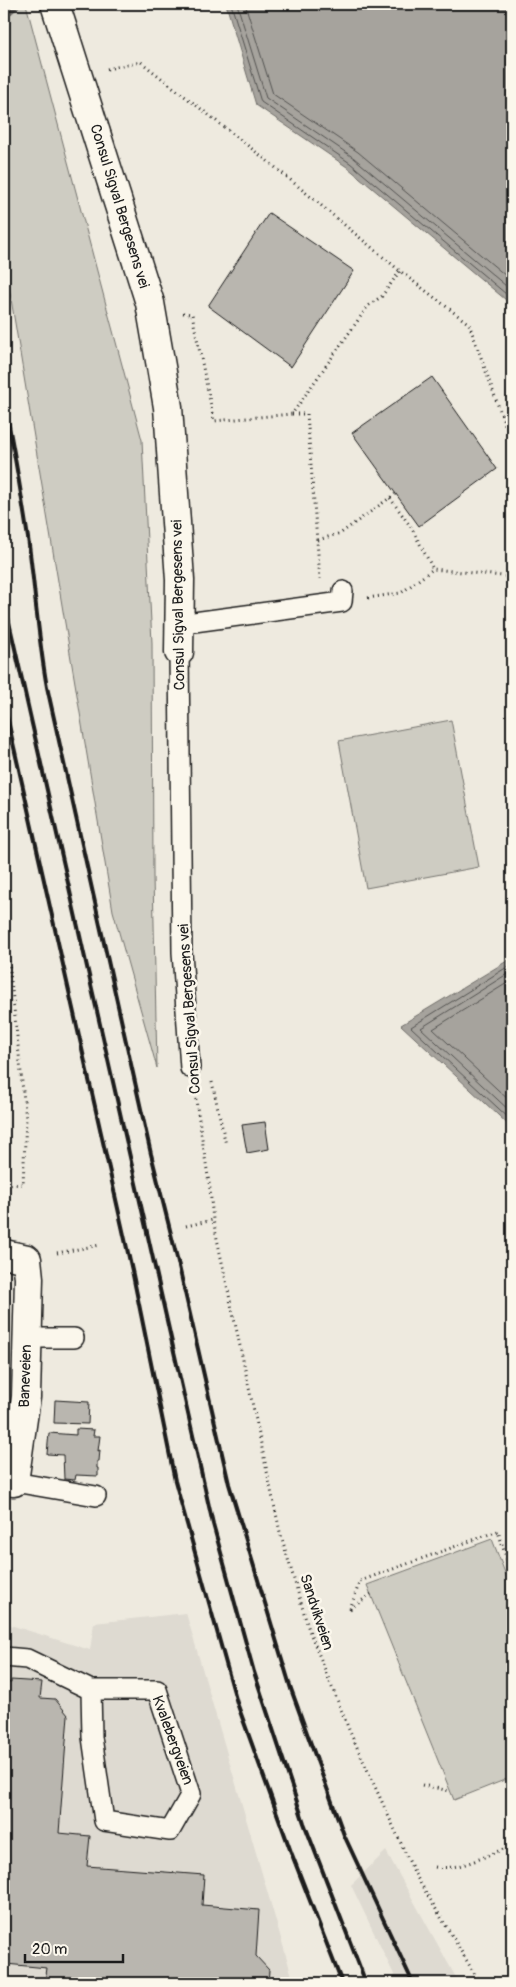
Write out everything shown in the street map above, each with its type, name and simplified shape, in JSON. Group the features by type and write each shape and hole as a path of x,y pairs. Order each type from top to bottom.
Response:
{"street":[{"name":"Consul Sigval Bergesens vei","path":"55,4 150,303 168,407 180,580 179,652"},
{"name":"Baneveien","path":"9,1481 26,1397 29,1278 15,1256"}],"lane":[{"path":"179,624 343,597"},
{"name":"Consul Sigval Bergesens vei","path":"179,652 182,952 190,1068"},
{"path":"27,1338 74,1338"},
{"path":"9,1481 96,1496"},
{"name":"Kvalebergveien","path":"4,1657 27,1659 90,1690 157,1690 191,1794 170,1831 104,1821 92,1737 90,1690"}],"path":[{"path":"99,71 141,62 270,163 400,271 469,324 512,444"},
{"path":"292,414 368,306 382,296 400,271"},
{"path":"174,312 192,314 214,421 307,414 320,580"},
{"path":"318,540 341,533 395,494"},
{"path":"390,498 411,527 433,569"},
{"path":"343,597 401,593 433,569 512,578"},
{"path":"4,942 8,953 26,1119 23,1184 4,1185"},
{"name":"Consul Sigval Bergesens vei","path":"190,1068 210,1189 213,1220"},
{"path":"186,1226 213,1220"},
{"name":"Sandvikveien","path":"213,1220 280,1532 309,1630 350,1732 415,1874 480,1983"},
{"path":"15,1256 100,1245"},
{"path":"371,1594 350,1609 360,1581 498,1531 512,1577"},
{"path":"422,1784 450,1791"},
{"path":"435,1867 446,1869 512,1846"}],"shaded area":[{"path":"4,4 26,4 142,440 152,643 153,876 157,1068 113,911 4,257"},
{"path":"451,720 479,867 366,888 339,741"},
{"path":"492,1539 512,1591 512,1777 454,1800 367,1585"},
{"path":"186,1613 294,1983 4,1983 4,1623 90,1650 94,1623"},
{"path":"386,1851 459,1983 398,1983 351,1885"}],"water":[{"path":"226,4 512,4 512,305 347,167 256,105"},
{"path":"512,958 512,1128 401,1025"}],"building":[{"path":"269,213 354,271 291,367 208,306"},
{"path":"432,377 497,469 419,526 352,433"},
{"path":"265,1122 269,1149 247,1153 242,1125"},
{"path":"55,1400 89,1402 88,1424 54,1423"},
{"path":"76,1429 94,1430 93,1436 100,1436 99,1461 97,1461 98,1476 76,1475 75,1480 64,1479 63,1455 47,1454 49,1433 76,1435"},
{"path":"11,1680 42,1682 40,1698 55,1699 68,1715 59,1833 90,1836 87,1866 204,1875 202,1905 259,1910 256,1956 269,1970 268,1983 55,1983 45,1982 47,1968 6,1964 4,1961 4,1682 11,1683"}],"waterway":[{"path":"4,14 15,4"}],"railway":[{"path":"4,402 28,538 47,687 151,1154 229,1484 291,1689 344,1835 413,1983"},
{"path":"4,600 213,1524 254,1672 304,1823 366,1983"},
{"path":"4,703 133,1275 175,1481 237,1703 291,1852 342,1983"}]}
